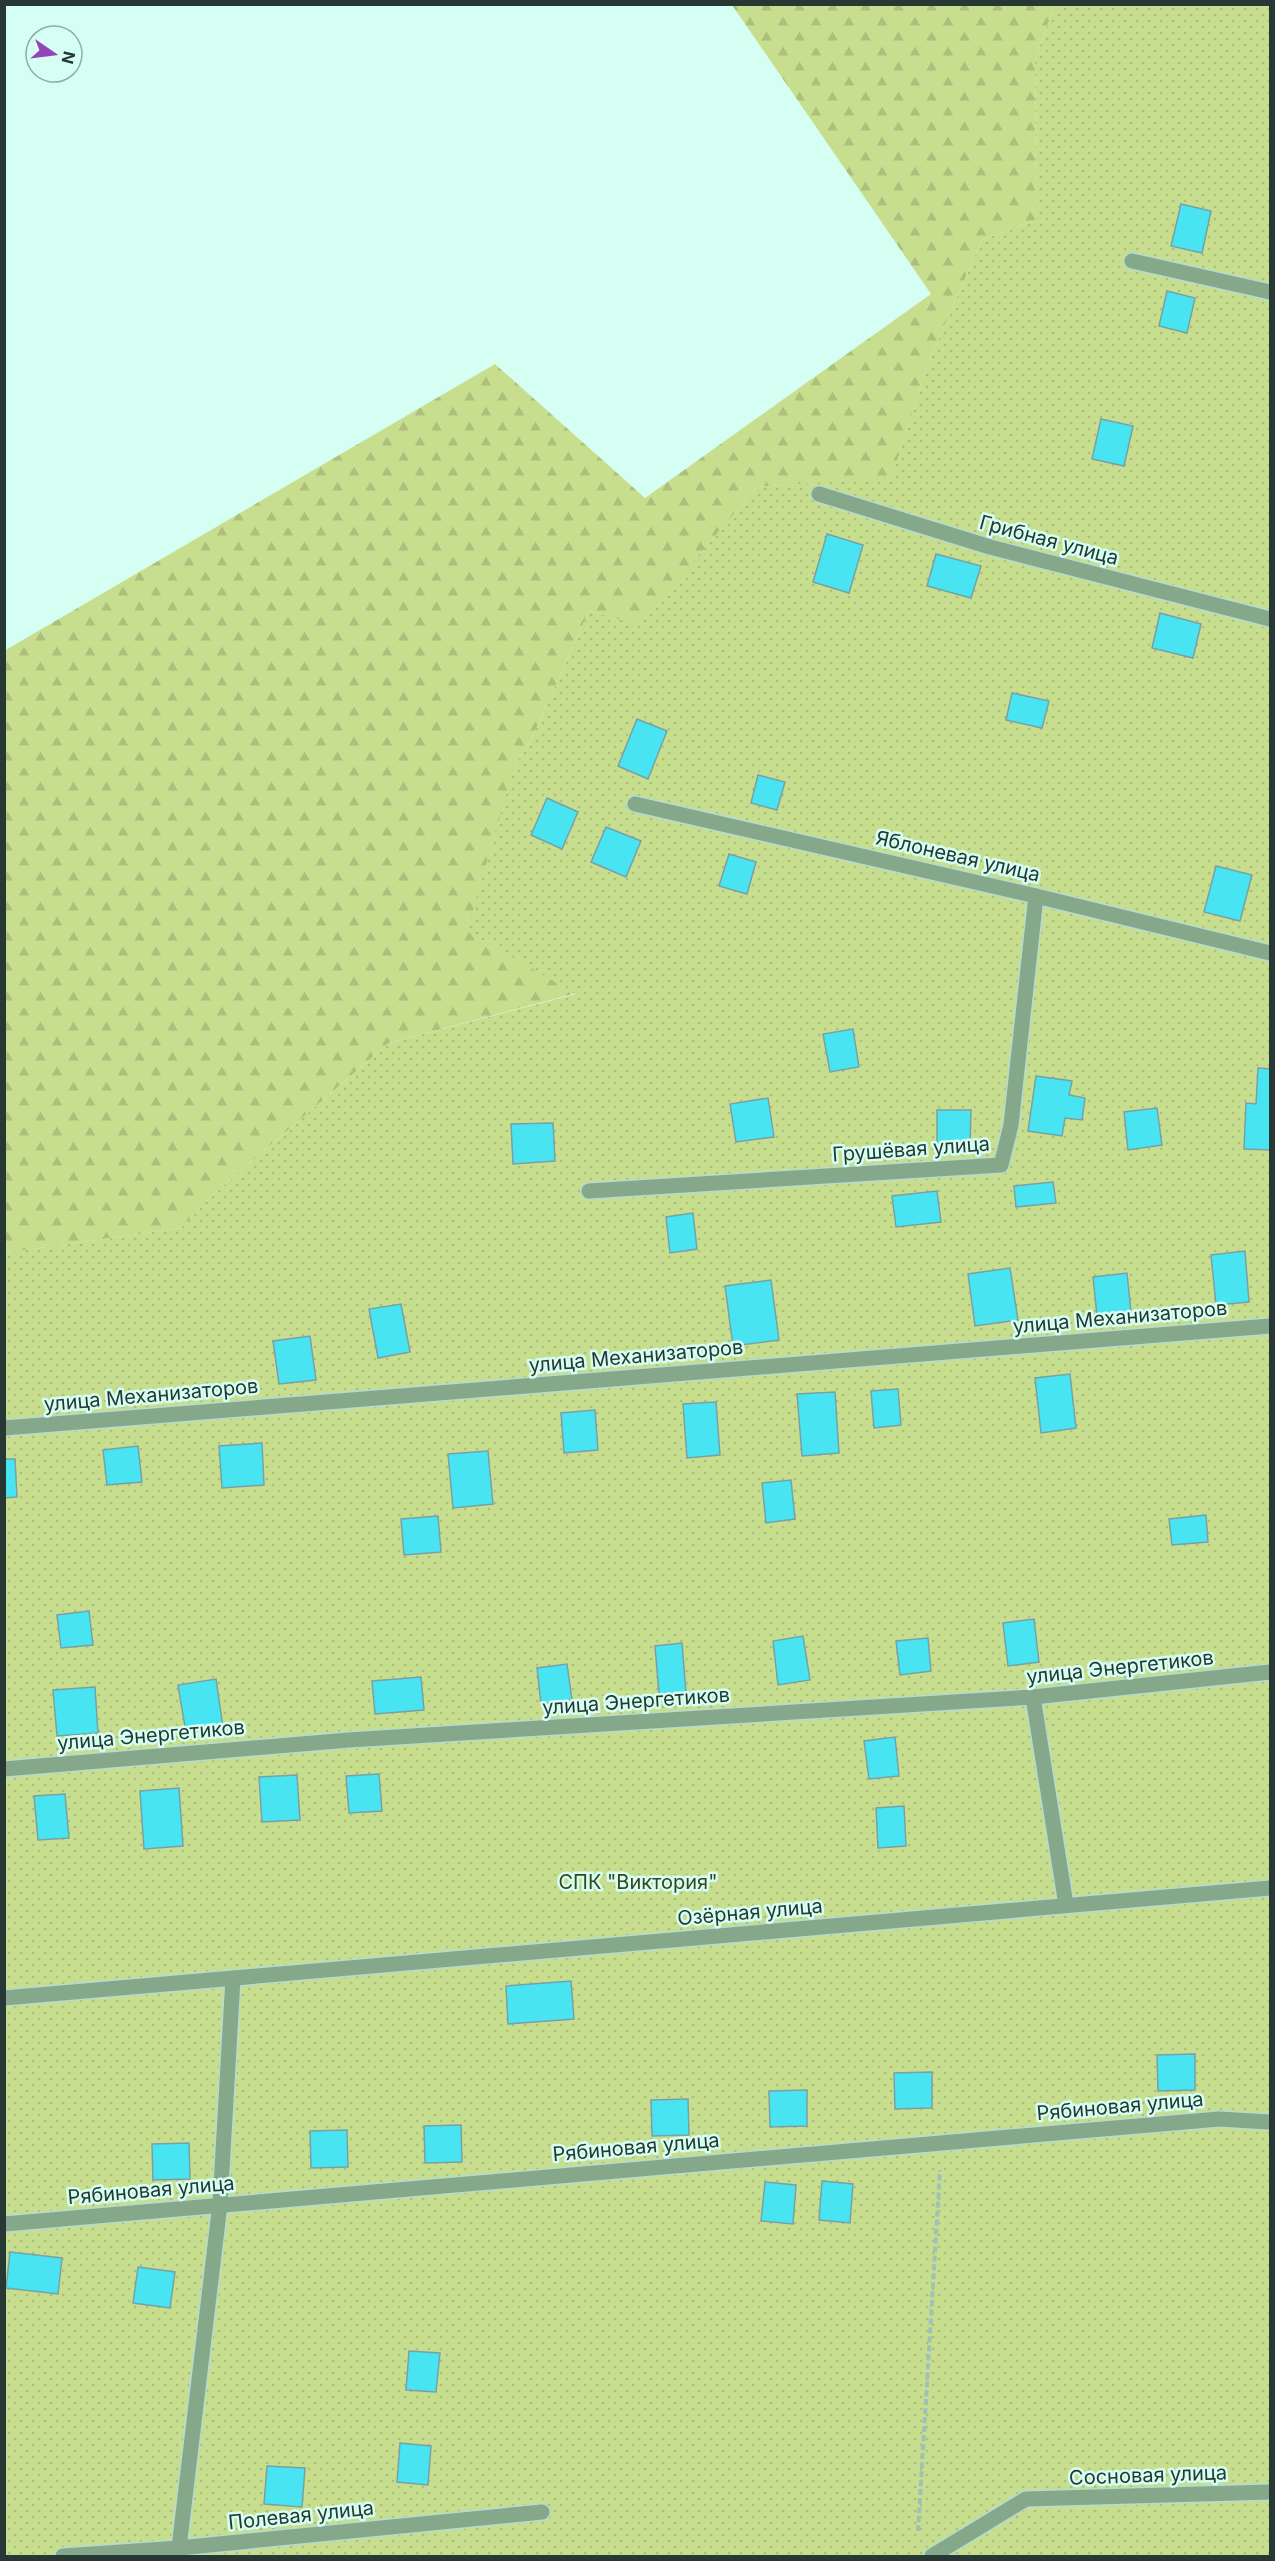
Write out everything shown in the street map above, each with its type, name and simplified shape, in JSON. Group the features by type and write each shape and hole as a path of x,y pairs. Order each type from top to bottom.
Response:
{"street":[{"path":"1132,261 1270,292"},
{"name":"Грибная улица","path":"819,494 990,547 1270,619"},
{"name":"Яблоневая улица","path":"635,804 1036,896 1270,953"},
{"name":"Грушёвая улица","path":"589,1191 1000,1165 1011,1125 1036,896"},
{"name":"улица Механизаторов","path":"4,1428 1270,1326"},
{"name":"улица Энергетиков","path":"4,1769 349,1740 1033,1698 1270,1672"},
{"path":"1033,1698 1066,1905"},
{"name":"Озёрная улица","path":"233,1978 1270,1888"},
{"path":"4,1998 233,1978 220,2204 178,2552"},
{"name":"Рябиновая улица","path":"4,2224 1219,2119 1270,2122"},
{"name":"Сосновая улица","path":"932,2556 1026,2499 1270,2492"},
{"name":"Полевая улица","path":"63,2556 178,2552 542,2512"}],"path":[{"path":"918,2533 942,2142"}],"green space":[{"path":"732,5 1055,5 1035,59 1036,220 982,240 926,368 892,478 757,487 639,626 589,611 532,738 514,767 577,993 389,1043 214,1194 181,1228 5,1253 4,651 495,364 645,498 931,294"},
{"name":"СПК \"Виктория\"","path":"1055,5 1270,5 1270,2556 5,2556 4,1253 181,1228 214,1194 389,1043 576,994 467,931 514,767 532,738 589,611 639,625 757,487 892,477 926,368 982,240 1036,220 1035,59"}],"building":[{"path":"1181,204 1211,211 1202,253 1171,246"},
{"path":"1167,291 1195,298 1187,333 1159,326"},
{"path":"1101,419 1133,426 1124,466 1092,459"},
{"path":"827,534 863,545 849,593 813,582"},
{"path":"936,554 981,566 971,598 927,586"},
{"path":"1160,613 1201,624 1193,658 1152,648"},
{"path":"1012,693 1049,701 1042,728 1006,720"},
{"path":"637,719 667,731 648,779 618,766"},
{"path":"758,775 785,782 777,810 751,803"},
{"path":"547,798 578,812 562,849 531,835"},
{"path":"606,827 641,841 626,877 591,862"},
{"path":"729,854 756,862 747,894 719,886"},
{"path":"1216,866 1252,875 1240,921 1204,912"},
{"path":"853,1029 859,1067 830,1072 823,1034"},
{"path":"1258,1068 1270,1069 1270,1150 1244,1149 1246,1103 1256,1104"},
{"path":"1036,1076 1072,1081 1069,1095 1085,1098 1082,1120 1065,1118 1062,1136 1028,1131"},
{"path":"768,1098 774,1137 736,1142 730,1104"},
{"path":"1157,1108 1162,1145 1128,1150 1124,1112"},
{"path":"937,1110 971,1110 970,1146 937,1146"},
{"path":"553,1123 555,1161 513,1164 511,1124"},
{"path":"1053,1182 1056,1203 1016,1207 1014,1186"},
{"path":"937,1191 941,1222 896,1227 892,1196"},
{"path":"693,1213 697,1249 670,1253 666,1217"},
{"path":"1245,1251 1249,1302 1216,1305 1211,1255"},
{"path":"1010,1268 1018,1320 975,1326 968,1274"},
{"path":"1127,1273 1131,1312 1097,1316 1093,1277"},
{"path":"771,1280 779,1340 733,1346 725,1286"},
{"path":"401,1304 410,1352 378,1358 369,1309"},
{"path":"310,1336 316,1380 279,1384 273,1341"},
{"path":"1070,1374 1076,1428 1041,1433 1035,1378"},
{"path":"898,1389 901,1425 874,1428 871,1391"},
{"path":"835,1392 839,1453 802,1456 797,1394"},
{"path":"716,1402 720,1455 687,1458 683,1404"},
{"path":"595,1410 598,1450 564,1453 561,1413"},
{"path":"262,1443 264,1485 222,1488 219,1446"},
{"path":"138,1446 142,1482 107,1485 103,1450"},
{"path":"488,1451 493,1504 453,1508 448,1454"},
{"path":"4,1459 15,1459 17,1497 4,1498"},
{"path":"791,1480 795,1519 766,1523 762,1483"},
{"path":"1206,1515 1208,1542 1172,1545 1169,1519"},
{"path":"438,1516 441,1552 404,1555 401,1519"},
{"path":"89,1611 93,1645 61,1648 57,1615"},
{"path":"1034,1619 1039,1662 1008,1666 1003,1623"},
{"path":"803,1636 810,1680 778,1685 773,1641"},
{"path":"928,1638 931,1671 900,1675 896,1641"},
{"path":"682,1643 686,1692 659,1694 655,1646"},
{"path":"567,1664 572,1700 541,1704 537,1668"},
{"path":"421,1677 424,1710 375,1714 372,1681"},
{"path":"216,1679 223,1727 186,1733 178,1685"},
{"path":"95,1687 98,1733 57,1736 53,1690"},
{"path":"895,1737 899,1776 869,1779 864,1741"},
{"path":"379,1774 382,1811 349,1813 346,1776"},
{"path":"297,1775 300,1820 262,1822 259,1777"},
{"path":"179,1788 183,1846 144,1849 140,1791"},
{"path":"65,1794 69,1838 38,1840 34,1796"},
{"path":"904,1806 906,1846 878,1848 876,1808"},
{"path":"571,1981 574,2019 508,2024 506,1986"},
{"path":"1195,2054 1195,2090 1158,2091 1157,2055"},
{"path":"932,2072 932,2108 895,2109 894,2073"},
{"path":"807,2090 807,2126 770,2127 769,2091"},
{"path":"688,2099 689,2135 652,2136 651,2100"},
{"path":"461,2125 462,2162 425,2163 424,2126"},
{"path":"347,2130 348,2167 311,2168 310,2131"},
{"path":"189,2143 190,2179 153,2180 152,2144"},
{"path":"822,2181 853,2184 850,2223 819,2220"},
{"path":"765,2182 796,2185 793,2224 761,2221"},
{"path":"10,2252 62,2258 58,2294 6,2288"},
{"path":"138,2267 175,2272 170,2308 133,2303"},
{"path":"409,2351 440,2353 436,2392 406,2390"},
{"path":"400,2443 431,2446 428,2485 397,2482"},
{"path":"267,2466 305,2468 302,2507 264,2504"}]}
